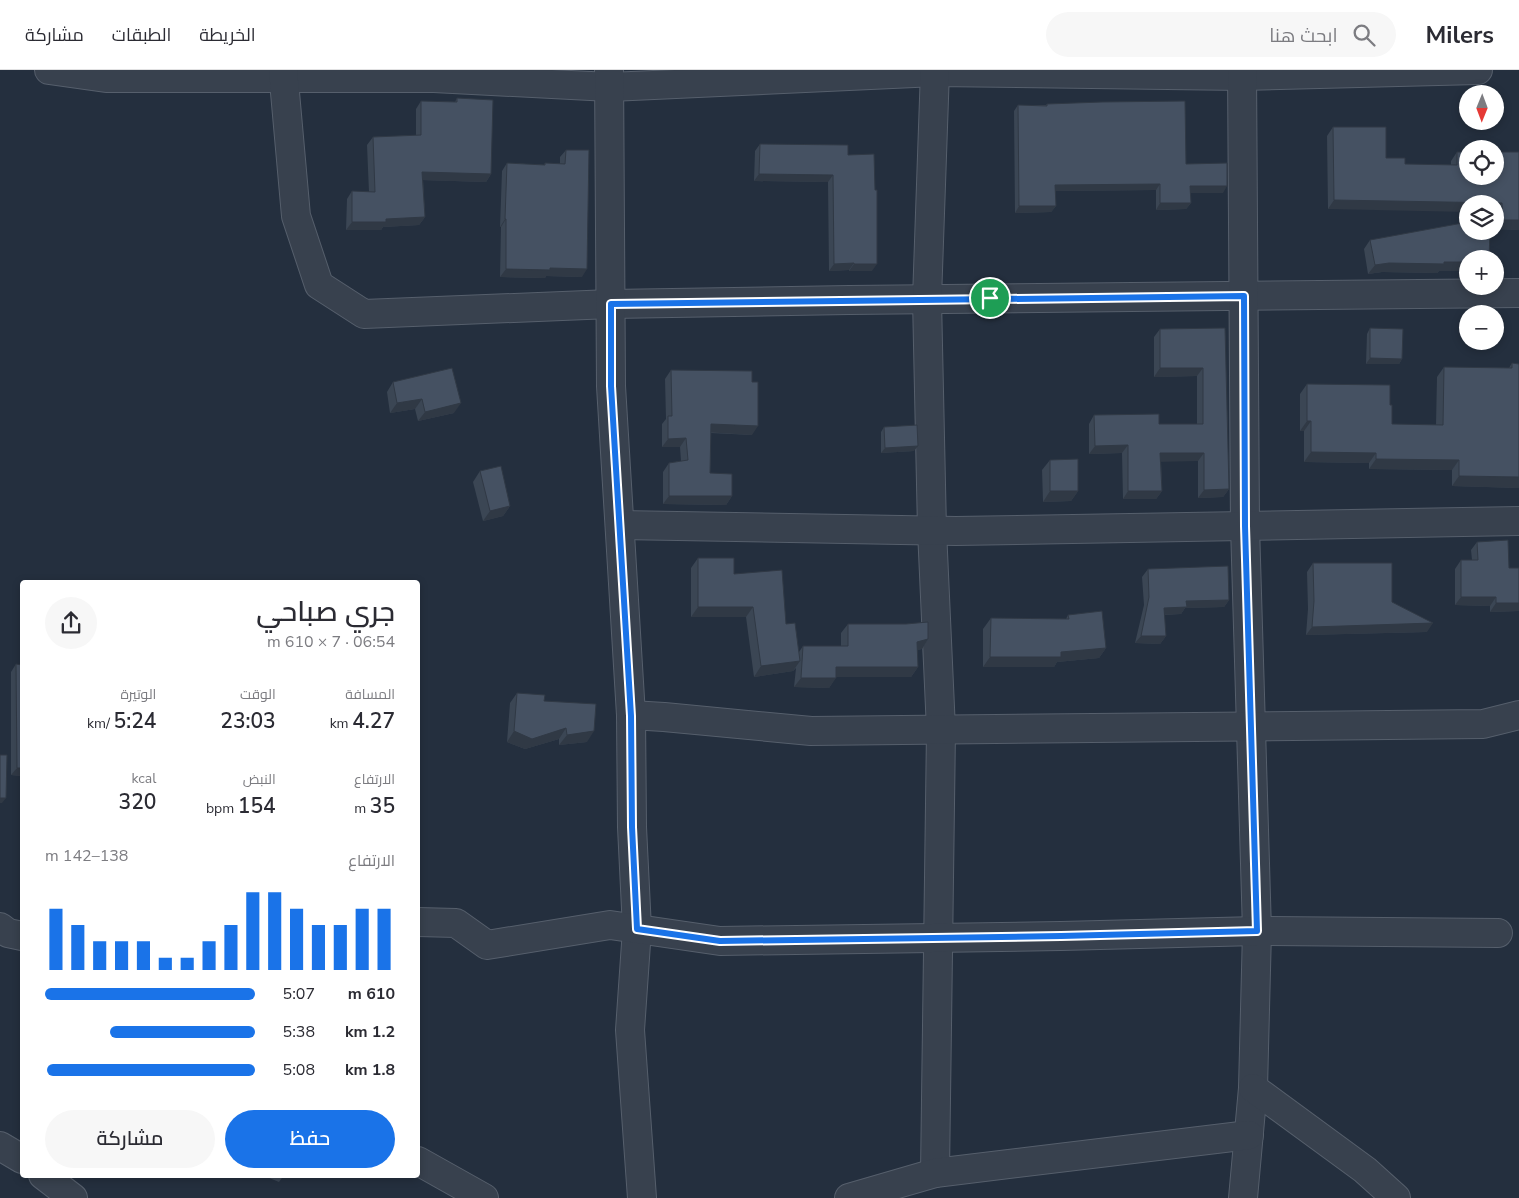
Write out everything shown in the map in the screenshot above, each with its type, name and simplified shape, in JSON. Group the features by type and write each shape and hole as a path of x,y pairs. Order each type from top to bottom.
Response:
{"street":[{"path":"49,70 106,78 283,74 434,78 610,78 935,71 1242,73 1478,70"},
{"path":"935,71 927,299 932,530 941,730 935,1173"},
{"path":"1242,73 1245,526 1257,931 1253,1088 1243,1198"},
{"path":"283,74 296,216 319,285 364,314 611,304 1519,293"},
{"path":"610,78 611,386 631,716 632,827 637,929 630,1030 642,1198"},
{"path":"620,525 932,530 1519,520"},
{"path":"631,716 664,716 811,731 1483,724 1519,715"},
{"path":"420,922 456,922 487,945 610,925 720,941 1257,931 1498,932"},
{"path":"0,927 8,933 20,936"},
{"path":"1253,1088 1365,1170 1396,1198"},
{"path":"849,1198 935,1173 1249,1135"},
{"path":"0,1146 20,1159"},
{"path":"420,1162 484,1198"},
{"path":"47,1178 73,1198"}],"building":[{"path":"457,98 493,100 491,174 422,172 425,217 386,219 386,222 352,222 352,191 375,192 373,137 421,135 421,101 457,102"},
{"path":"1185,101 1186,164 1227,163 1227,186 1190,186 1191,203 1160,203 1160,184 1055,185 1056,206 1019,206 1018,105 1047,106 1047,104 1102,102"},
{"path":"1333,127 1386,127 1386,158 1405,158 1405,164 1457,165 1457,152 1459,152 1459,185 1504,185 1504,152 1519,152 1519,220 1504,220 1504,195 1459,195 1459,202 1334,200"},
{"path":"760,144 848,145 848,155 874,154 875,190 877,190 877,264 834,264 833,175 759,174"},
{"path":"566,150 589,150 587,269 506,269 507,163 565,164"},
{"path":"1459,224 1459,240 1490,240 1489,250 1459,250 1459,262 1444,262 1444,264 1389,263 1375,265 1370,240"},
{"path":"1225,328 1229,489 1204,490 1204,453 1160,453 1162,491 1128,491 1128,445 1095,446 1094,415 1159,414 1159,424 1203,424 1203,368 1160,368 1160,329"},
{"path":"1370,328 1403,329 1402,359 1370,358"},
{"path":"1512,363 1519,364 1519,477 1459,476 1459,460 1376,459 1376,453 1311,452 1311,421 1307,421 1307,384 1390,385 1392,424 1443,425 1444,367 1512,368"},
{"path":"452,368 461,403 425,412 422,399 397,403 393,382"},
{"path":"671,370 752,371 752,382 758,382 758,426 711,424 710,473 732,474 732,496 669,496 669,463 688,460 686,438 668,439 668,416 672,416"},
{"path":"917,425 918,446 885,448 884,427"},
{"path":"1078,459 1078,491 1050,491 1050,460"},
{"path":"501,466 510,506 490,511 480,471"},
{"path":"1508,540 1509,568 1519,568 1519,603 1496,603 1496,597 1461,597 1461,560 1478,560 1477,542"},
{"path":"698,558 734,558 734,574 782,570 786,624 795,623 800,661 761,666 753,607 698,607"},
{"path":"1313,563 1392,563 1392,602 1433,623 1312,627 1314,601"},
{"path":"1228,566 1229,600 1186,601 1187,607 1164,608 1166,636 1141,636 1149,597 1148,569"},
{"path":"1102,611 1106,648 1061,652 1061,657 990,657 991,618 1069,619 1068,615"},
{"path":"928,622 928,639 917,642 918,667 836,667 836,678 801,678 803,646 848,646 848,624"},
{"path":"16,664 20,665 20,768 17,768"},
{"path":"517,693 545,695 544,701 596,704 594,731 567,735 566,728 532,739 514,731"},
{"path":"0,755 7,755 6,798 0,798"}],"route":[{"path":"1244,296 1245,526 1257,931 720,941 637,929 632,827 631,716 611,386 611,304 990,298 1244,296"}]}
